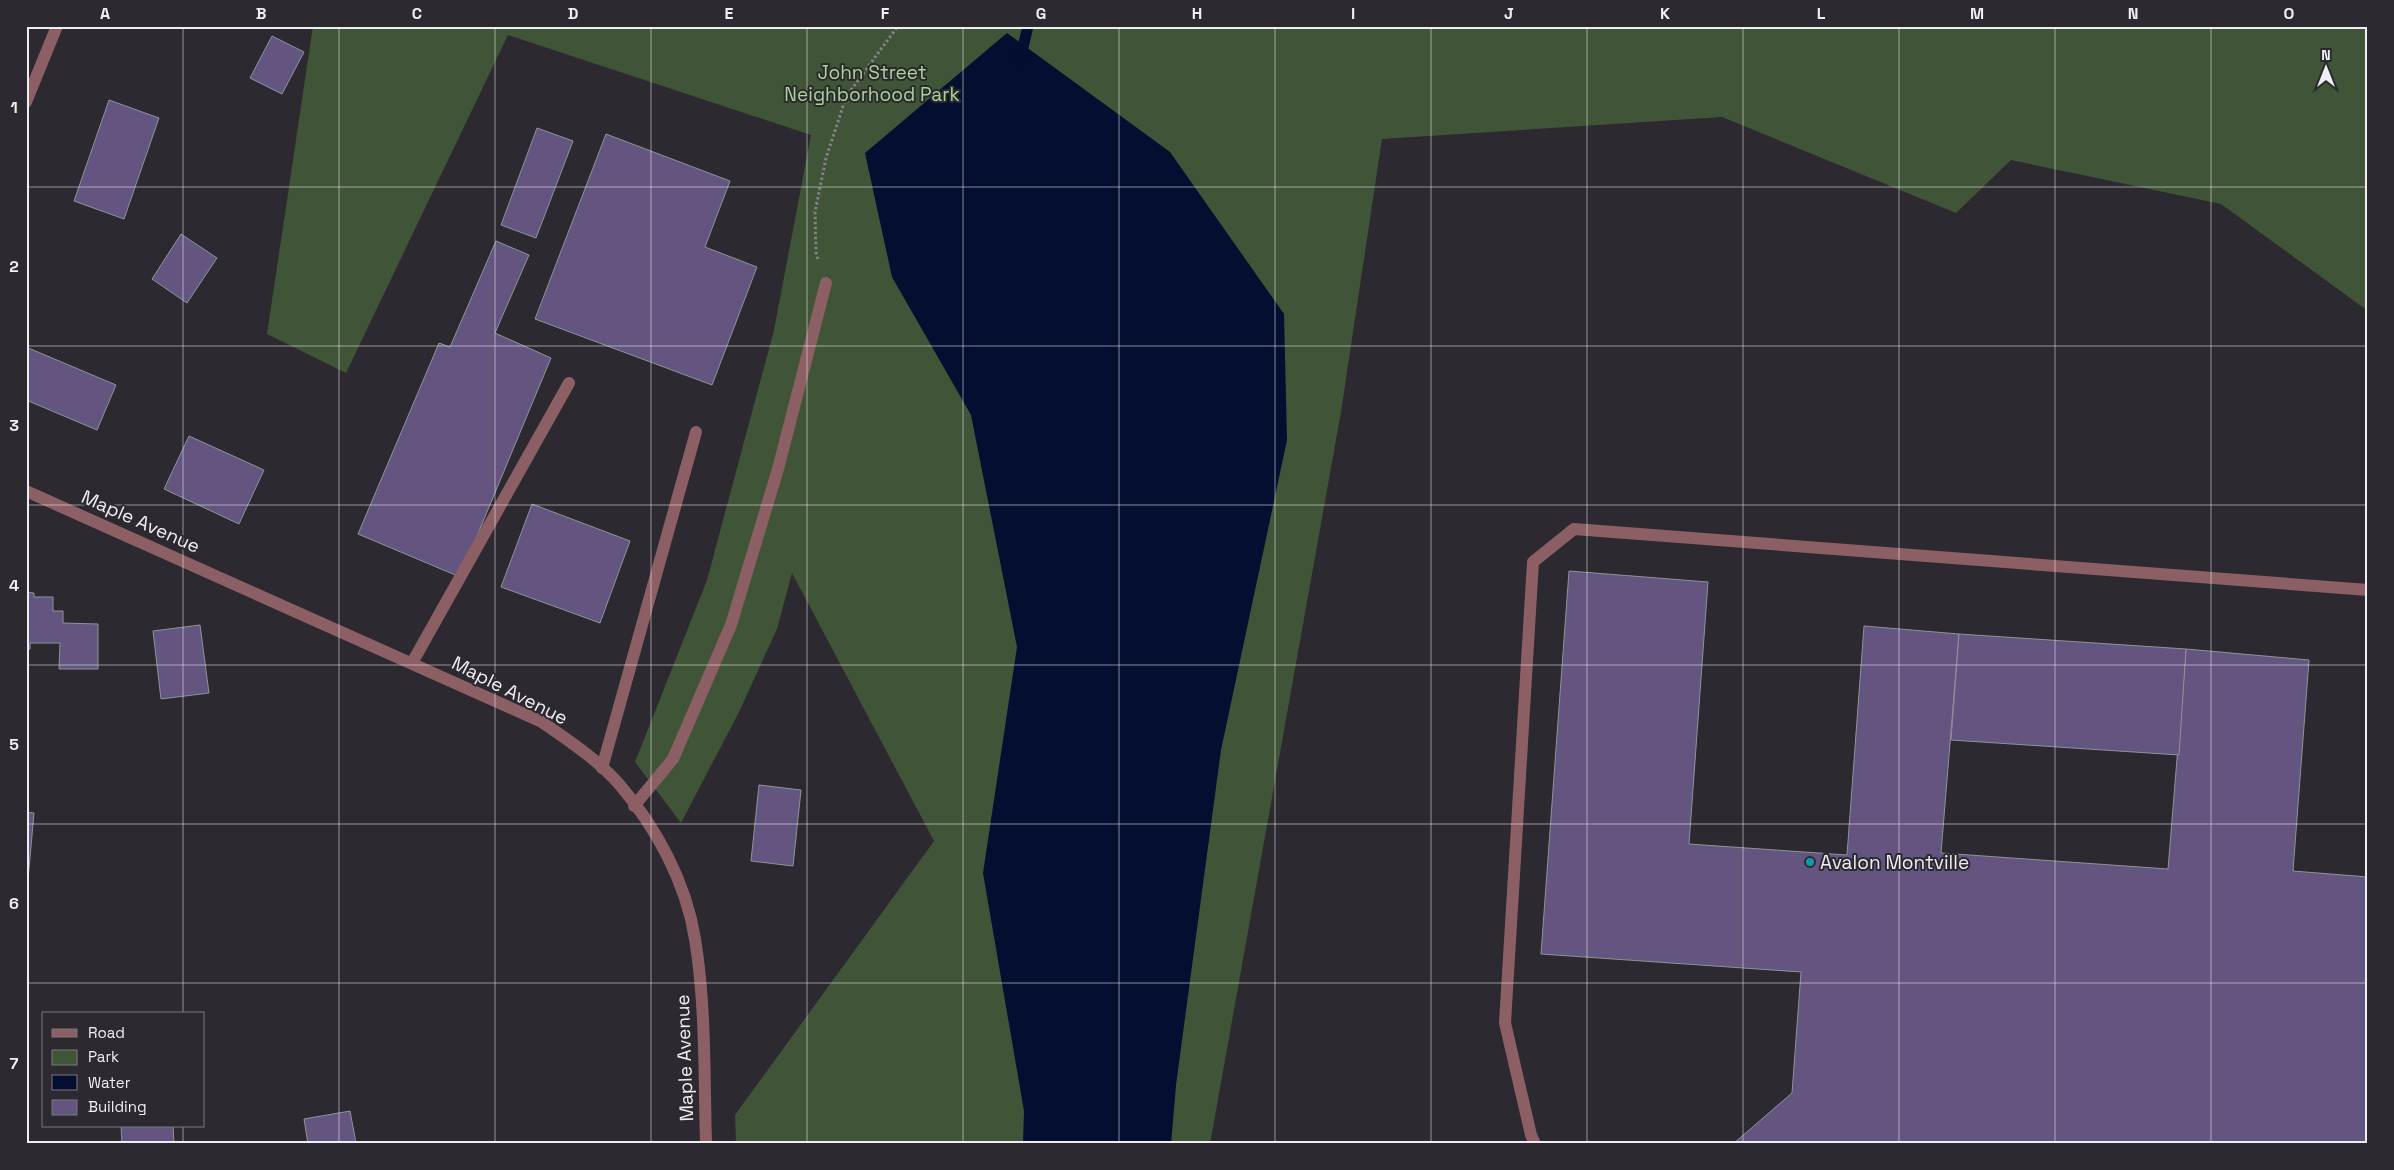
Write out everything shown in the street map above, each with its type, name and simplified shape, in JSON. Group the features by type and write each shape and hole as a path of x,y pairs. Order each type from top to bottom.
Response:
{"street":[{"path":"26,102 57,26"},
{"path":"634,806 673,759 731,625 778,469 826,283"},
{"path":"412,663 569,383"},
{"path":"602,768 696,432"},
{"name":"Maple Avenue","path":"26,490 542,722 583,751 602,768 619,785 655,832 673,867 690,914 695,939 700,988 706,1144"},
{"path":"1535,1144 1531,1135 1505,1023 1531,592 1533,562 1574,529 2368,590"}],"path":[{"path":"826,283 816,252 815,212 826,158 846,97 898,26"}],"green space":[{"name":"John Street Neighborhood Park","path":"313,26 2368,26 2368,311 2221,204 2011,160 1956,213 1722,117 1382,139 1341,412 1210,1144 736,1144 735,1115 934,841 792,573 777,629 739,712 681,823 635,762 707,580 774,330 811,135 508,35 346,373 267,334"}],"water":[{"path":"1007,33 1170,152 1284,314 1287,440 1221,750 1176,1085 1171,1144 1023,1144 1024,1111 983,873 1017,647 971,415 892,277 865,153"}],"building":[{"path":"272,36 304,52 282,94 250,78"},
{"path":"109,100 159,118 124,219 74,201"},
{"path":"537,128 573,141 536,238 501,225"},
{"path":"606,134 730,181 705,247 757,267 712,385 535,319"},
{"path":"181,234 217,258 187,303 152,279"},
{"path":"496,241 529,255 495,333 551,358 460,577 358,534 439,343 450,347"},
{"path":"26,347 116,385 97,430 26,400"},
{"path":"189,436 264,470 239,524 164,489"},
{"path":"532,504 630,541 600,623 501,587"},
{"name":"Avalon Montville","path":"1569,571 1708,582 1689,844 1847,855 1864,626 1959,634 1941,853 2168,869 2186,649 2309,660 2293,871 2368,877 2368,1144 1733,1144 1792,1093 1801,972 1541,954"},
{"path":"26,592 34,593 34,597 53,597 53,611 63,611 63,623 98,624 98,669 59,669 60,643 30,643 30,649 26,649"},
{"path":"200,625 209,693 161,699 153,631"},
{"path":"1959,634 2186,649 2179,755 1951,740"},
{"path":"759,785 801,790 793,866 751,861"},
{"path":"26,812 34,813 26,902"},
{"path":"350,1111 356,1143 308,1144 304,1119"},
{"path":"121,1128 173,1128 174,1144 122,1144"},
{"path":"282,1142 282,1144 249,1144 274,1143"}],"waterway":[{"path":"1020,60 1028,26"}],"place":[{"name":"Avalon Montville","path":"1810,862"}]}
